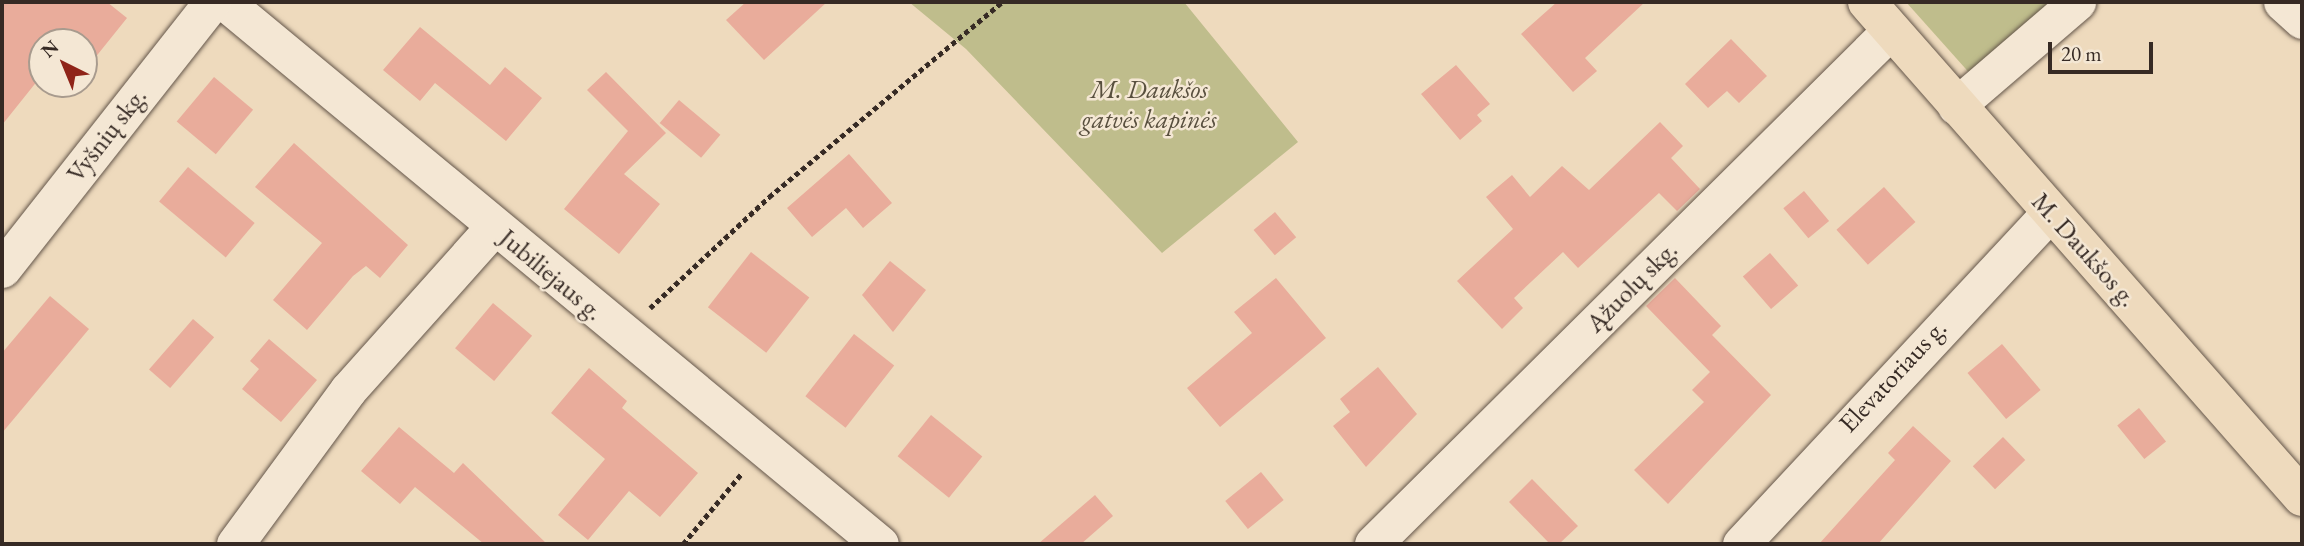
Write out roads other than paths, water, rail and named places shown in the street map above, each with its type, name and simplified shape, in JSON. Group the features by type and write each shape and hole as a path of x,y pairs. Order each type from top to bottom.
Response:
{"main road":[{"name":"M. Daukšos g.","path":"1867,2 2302,497"}],"street":[{"name":"Vyšnių skg.","path":"2,269 212,2"},
{"name":"Jubiliejaus g.","path":"225,2 760,451 880,544"},
{"path":"1956,106 2077,2"},
{"path":"2282,2 2302,20"},
{"name":"Ąžuolų skg.","path":"1373,544 1891,30"},
{"name":"Elevatoriaus g.","path":"1741,544 2050,213"},
{"path":"235,544 348,390 493,228"}],"park label":[{"name":"M. Daukšos gatvės kapinės","path":"1149,105"}]}
